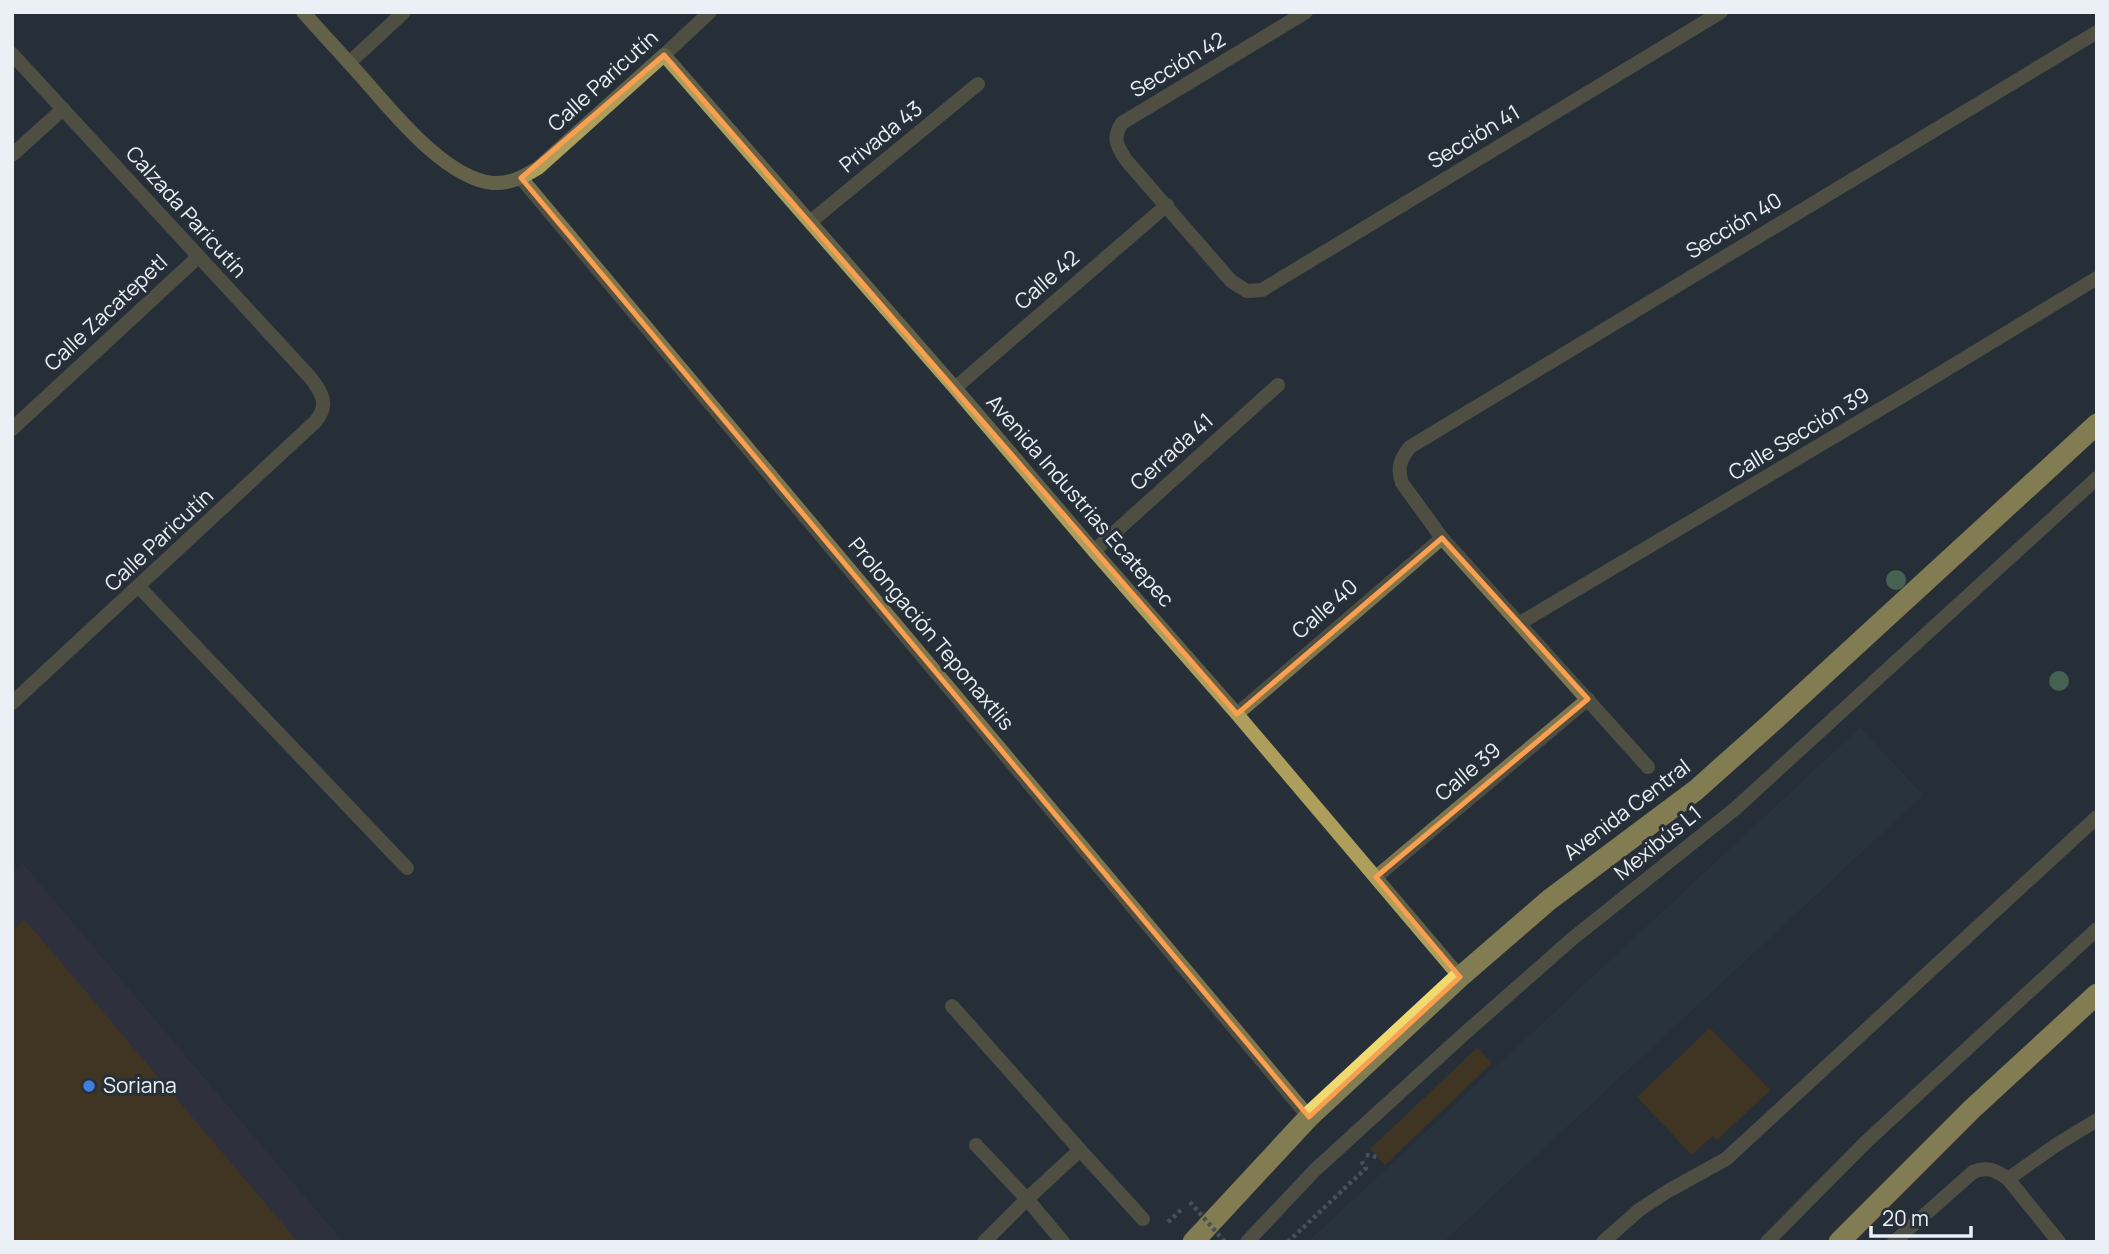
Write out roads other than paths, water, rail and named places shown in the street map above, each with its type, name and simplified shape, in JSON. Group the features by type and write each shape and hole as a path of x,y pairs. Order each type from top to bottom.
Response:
{"highway":[{"name":"Avenida Central","path":"1193,1242 1309,1117 1460,977 1549,900 1696,790 2097,424"},
{"path":"1839,1242 1972,1109 2097,994"}],"street":[{"path":"303,12 411,133 461,172 490,183 508,183 522,178"},
{"path":"349,63 404,12"},
{"name":"Calle Paricutín","path":"522,178 538,168 710,12"},
{"name":"Sección 42","path":"1167,205 1118,148 1115,140 1122,123 1306,12"},
{"name":"Sección 41","path":"1167,205 1231,281 1247,291 1262,290 1721,12"},
{"name":"Sección 40","path":"1442,538 1402,484 1400,464 1410,447 2097,32"},
{"name":"Calzada Paricutín","path":"12,54 309,376 322,393 324,401"},
{"name":"Avenida Industrias Ecatepec","path":"664,55 1237,714 1460,977"},
{"name":"Privada 43","path":"810,222 978,84"},
{"path":"12,155 63,109"},
{"name":"Prolongación Teponaxtlis","path":"522,178 1309,1117"},
{"name":"Calle 42","path":"955,388 1167,205"},
{"name":"Calle Zacatepetl","path":"12,429 198,257"},
{"name":"Calle Sección 39","path":"1520,623 2097,278"},
{"name":"Cerrada 41","path":"1094,551 1278,385"},
{"name":"Calle Paricutín","path":"12,703 315,422 320,416 324,401"},
{"name":"Mexibús L1","path":"1247,1242 1315,1170 1464,1034 1572,939 1736,807 2097,478"},
{"path":"1442,538 1648,767"},
{"name":"Calle 40","path":"1237,714 1442,538"},
{"path":"139,587 407,868"},
{"name":"Calle 39","path":"1376,877 1588,699"},
{"path":"1603,1242 1639,1210 1726,1159 2097,817"},
{"path":"1767,1242 1867,1141 2097,929"},
{"path":"952,1006 1143,1219"},
{"path":"2008,1179 2097,1120"},
{"path":"976,1145 1063,1242"},
{"path":"985,1242 1080,1150"},
{"path":"1894,1242 1973,1172 1981,1169 1991,1169 2008,1179 2059,1242"}],"place":[{"name":"Soriana","path":"89,1086"}]}
